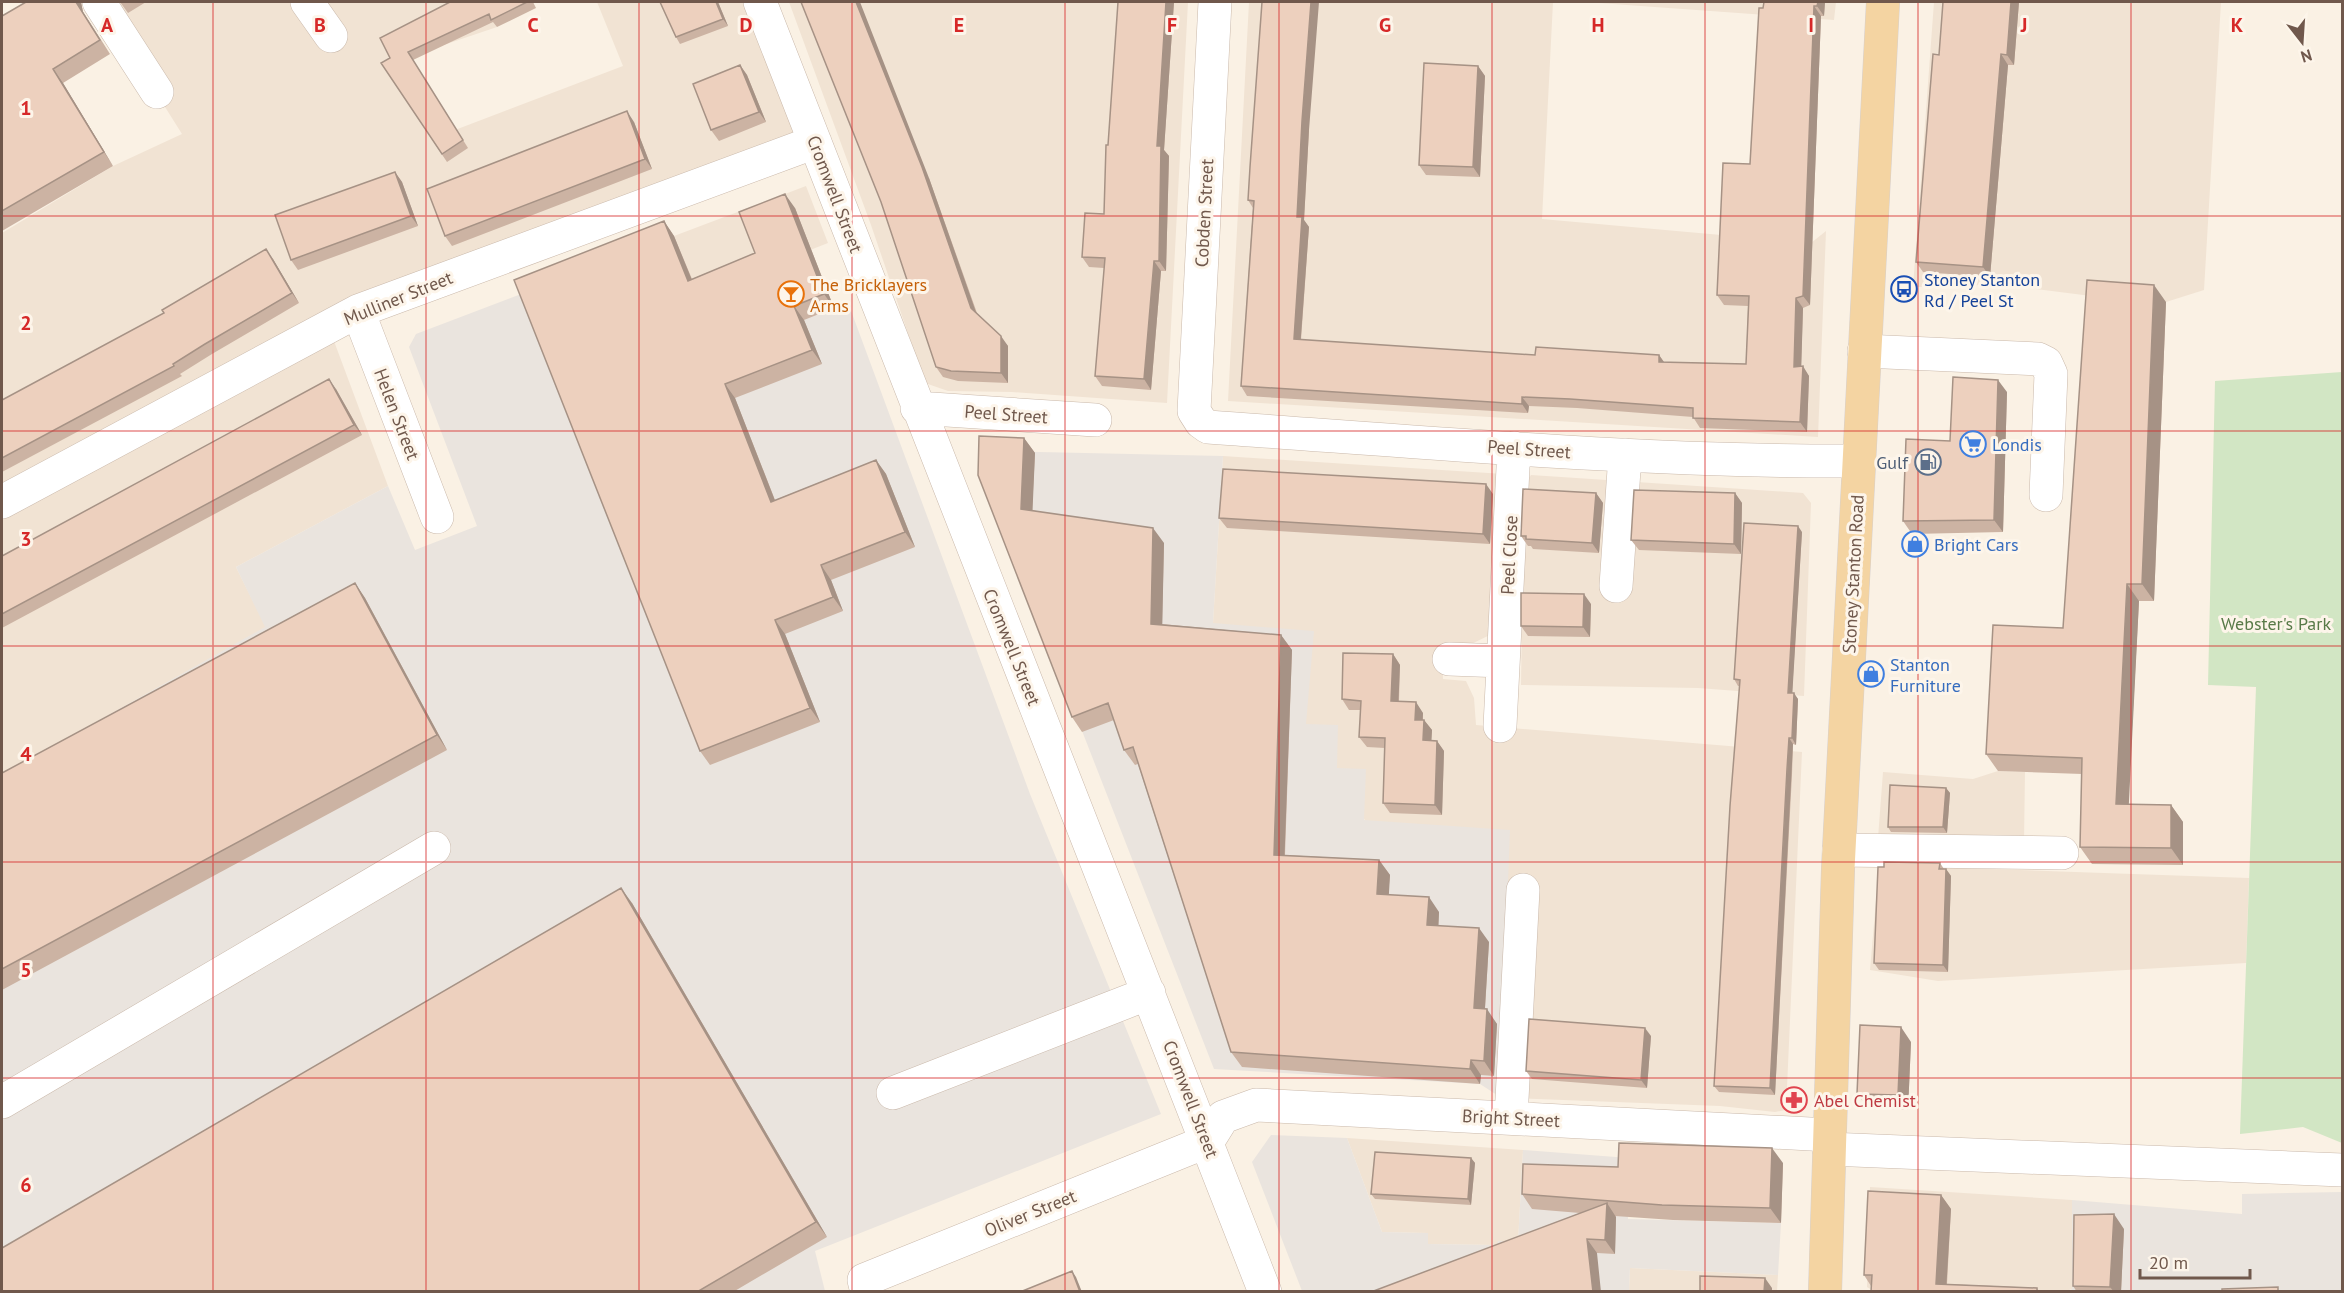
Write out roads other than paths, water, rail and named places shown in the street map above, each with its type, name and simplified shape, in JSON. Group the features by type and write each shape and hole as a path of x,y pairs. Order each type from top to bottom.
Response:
{"main road":[{"name":"Stoney Stanton Road","path":"1825,1292 1839,850 1883,2"}],"street":[{"path":"99,2 158,92"},
{"path":"307,2 331,36"},
{"name":"Cromwell Street","path":"760,2 917,408 1208,1141 1265,1292"},
{"name":"Cobden Street","path":"1201,422 1194,411 1215,2"},
{"name":"Mulliner Street","path":"2,502 357,311 815,142"},
{"name":"Helen Street","path":"357,311 437,517"},
{"path":"1864,351 2038,359 2046,363 2051,374 2046,495"},
{"name":"Peel Street","path":"917,408 1095,420"},
{"name":"Peel Street","path":"1201,422 1208,427 1625,455 1744,461 1858,461"},
{"name":"Peel Close","path":"1500,726 1514,448"},
{"path":"1616,586 1625,455"},
{"path":"1449,659 1503,661"},
{"path":"2,1102 434,848"},
{"path":"1839,850 2062,853"},
{"path":"1511,1118 1523,890"},
{"path":"893,1093 1149,993"},
{"name":"Bright Street","path":"1208,1141 1224,1117 1256,1105 1511,1118 1829,1142 2343,1170"},
{"name":"Oliver Street","path":"867,1292 864,1280 1208,1141"}],"place":[{"name":"Stoney Stanton Rd / Peel St","path":"1904,289"},
{"name":"The Bricklayers Arms","path":"791,294"},
{"name":"Londis","path":"1973,444"},
{"name":"Gulf","path":"1928,462"},
{"name":"Bright Cars","path":"1915,544"},
{"name":"Stanton Furniture","path":"1871,674"},
{"name":"Abel Chemist","path":"1794,1100"}],"park label":[{"name":"Webster's Park","path":"2276,623"}]}
